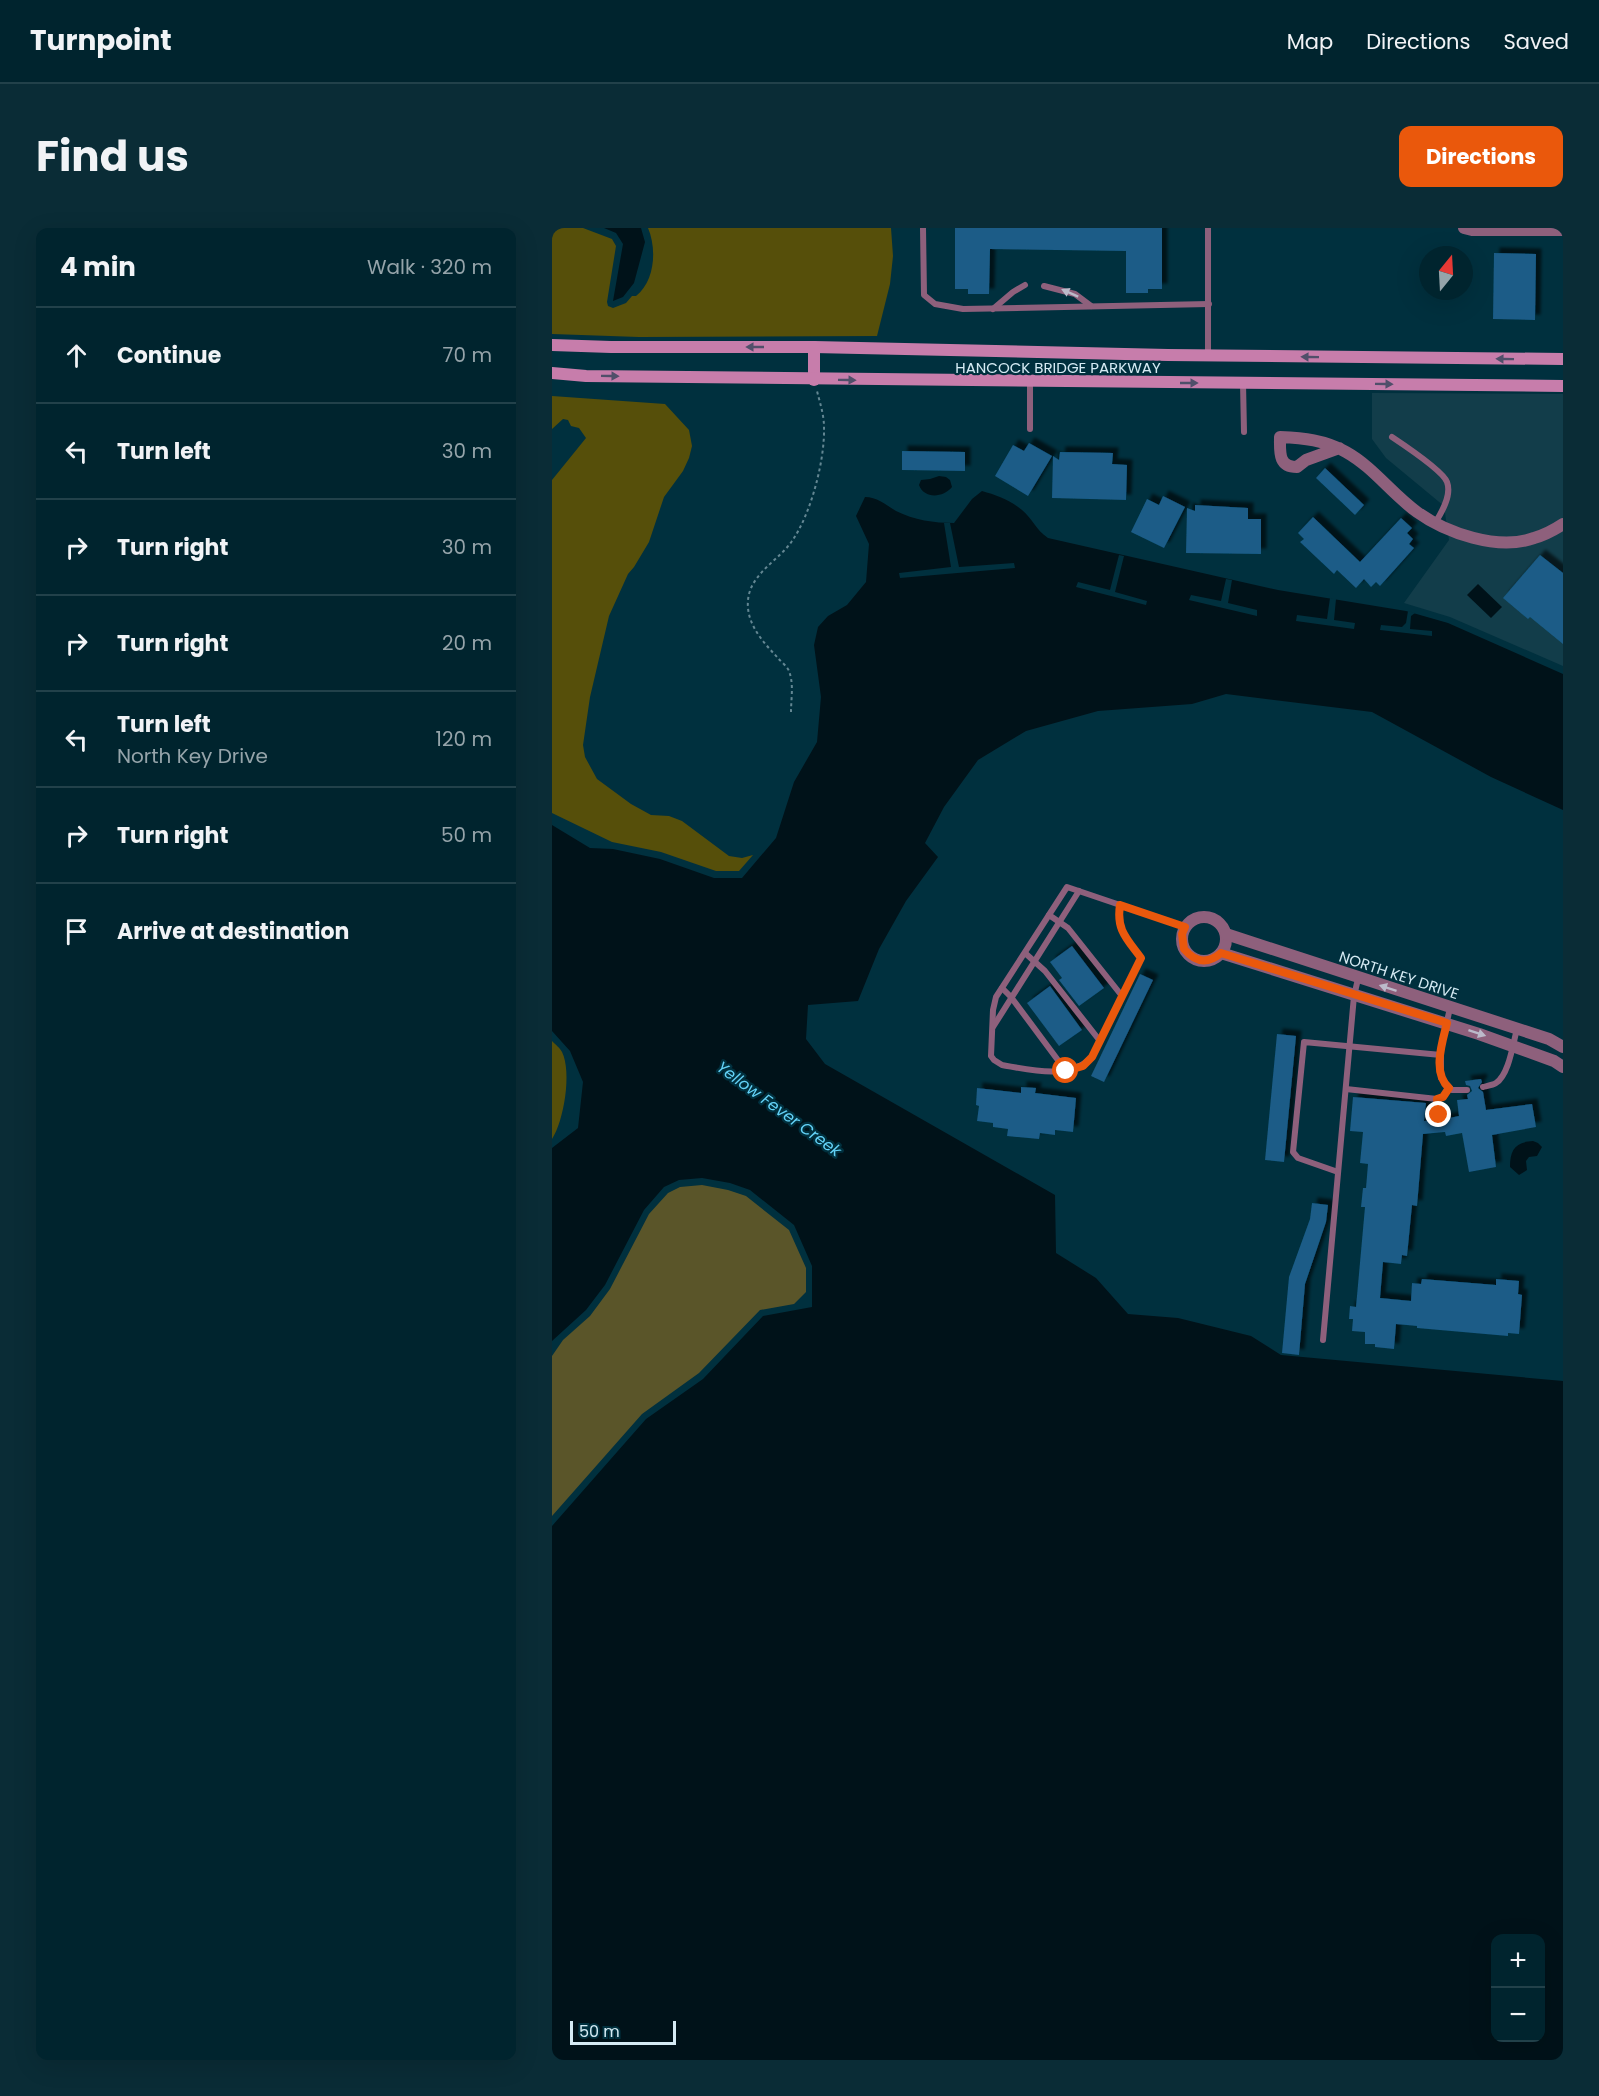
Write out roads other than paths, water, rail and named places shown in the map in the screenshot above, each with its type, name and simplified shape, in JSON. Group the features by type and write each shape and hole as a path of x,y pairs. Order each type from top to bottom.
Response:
{"main road":[{"name":"HANCOCK BRIDGE PARKWAY","path":"552,345 814,347 1208,356 1563,359"},
{"path":"814,347 814,380"},
{"name":"HANCOCK BRIDGE PARKWAY","path":"552,373 586,376 814,380 1563,386"}],"street":[{"path":"1464,228 1472,230 1563,230"},
{"path":"1339,448 1358,459 1416,511 1435,522 1473,538 1515,541 1532,539 1563,525"},
{"path":"1196,918 1210,918 1217,921 1226,934 1225,946 1221,953 1214,959 1206,961 1190,956 1182,942 1185,927 1196,918"},
{"name":"NORTH KEY DRIVE","path":"1226,934 1358,979 1549,1039 1563,1047"},
{"name":"NORTH KEY DRIVE","path":"1221,953 1447,1023 1554,1061 1563,1067"}],"lane":[{"path":"923,228 924,295 935,304 963,309 1209,304"},
{"path":"1208,228 1208,356"},
{"path":"993,309 1012,292 1025,285"},
{"path":"1044,285 1076,294 1092,307"},
{"path":"1030,382 1030,429"},
{"path":"1243,383 1244,432"},
{"path":"1392,437 1442,474 1448,483 1448,494 1443,510 1435,522"},
{"path":"1120,905 1119,923 1122,931 1141,958 1092,1057 1083,1066 1066,1071 1023,1069 1002,1065 994,1060 991,1056 993,1010 996,997 1067,887 1185,927"},
{"path":"992,1028 1079,891"},
{"path":"1048,915 1068,928 1122,996"},
{"path":"1025,953 1045,971 1100,1041"},
{"path":"1323,1340 1354,996 1358,979"},
{"path":"1002,988 1066,1071"},
{"path":"1450,1008 1441,1055 1441,1078 1452,1090 1467,1090"},
{"path":"1483,1087 1496,1083 1502,1077 1517,1029"},
{"path":"1338,1172 1298,1158 1293,1152 1304,1042 1441,1055"},
{"path":"1346,1089 1437,1099 1443,1097 1449,1088"},
{"path":"1437,1099 1439,1115"}],"water":[{"path":"604,228 641,228 645,242 634,283 623,297 613,301 623,244 616,233"},
{"path":"939,476 950,480 952,487 948,491 939,495 929,495 921,490 919,485 921,480"},
{"name":"Yellow Fever Creek","path":"982,491 1017,506 1048,538 1278,590 1406,611 1448,623 1563,674 1563,810 1491,777 1372,712 1226,694 1192,704 1098,711 1026,731 978,760 944,807 925,843 938,857 906,901 879,949 858,1001 808,1005 806,1039 825,1064 1055,1195 1056,1253 1096,1278 1128,1314 1178,1318 1251,1336 1281,1355 1563,1381 1563,2060 552,2060 552,1526 646,1419 703,1379 763,1316 812,1307 812,1266 794,1225 750,1190 730,1183 702,1178 679,1180 664,1187 644,1210 605,1285 586,1310 552,1341 552,1148 578,1128 583,1082 570,1051 552,1031 552,825 590,848 613,849 660,859 714,878 742,878 776,838 794,782 817,742 821,697 814,645 818,627 828,616 847,605 866,582 869,544 856,516 865,497 877,500 910,517 932,522 954,523 972,499"},
{"path":"1478,584 1502,607 1491,618 1467,595"},
{"path":"1533,1141 1542,1147 1537,1156 1529,1157 1526,1161 1527,1170 1519,1175 1510,1167 1511,1156 1518,1145"}]}
